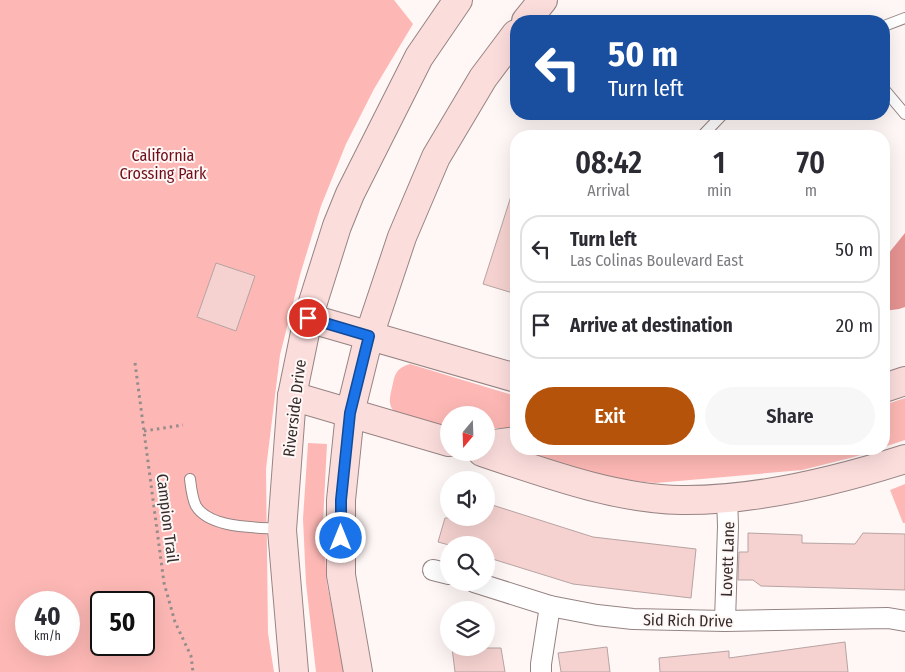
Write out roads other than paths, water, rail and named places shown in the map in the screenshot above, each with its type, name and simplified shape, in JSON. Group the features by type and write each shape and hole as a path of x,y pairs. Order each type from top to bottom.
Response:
{"main road":[{"name":"Riverside Drive","path":"294,672 282,530 292,396 308,318 337,226 350,194 418,57 458,0"},
{"path":"531,15 543,0"},
{"path":"358,672 341,576 341,500 350,413 369,336 402,237 436,157 483,78 510,42"},
{"path":"308,318 510,376"},
{"path":"890,386 905,381"},
{"path":"292,396 440,439"},
{"path":"495,444 510,442"},
{"path":"495,456 606,490 681,500 728,498 806,485 864,472 905,459"}],"street":[{"name":"Lovett Lane","path":"725,621 728,498"},
{"name":"Sid Rich Drive","path":"495,589 550,606 597,615 632,619 725,621 847,617 888,618 905,621"},
{"path":"541,672 550,606"}],"lane":[{"path":"890,24 905,18"},
{"path":"890,96 905,114"},
{"path":"708,130 717,120"},
{"path":"190,479 195,504 203,515 227,524 282,530"}],"park label":[{"name":"California Crossing Park","path":"163,164"}]}
